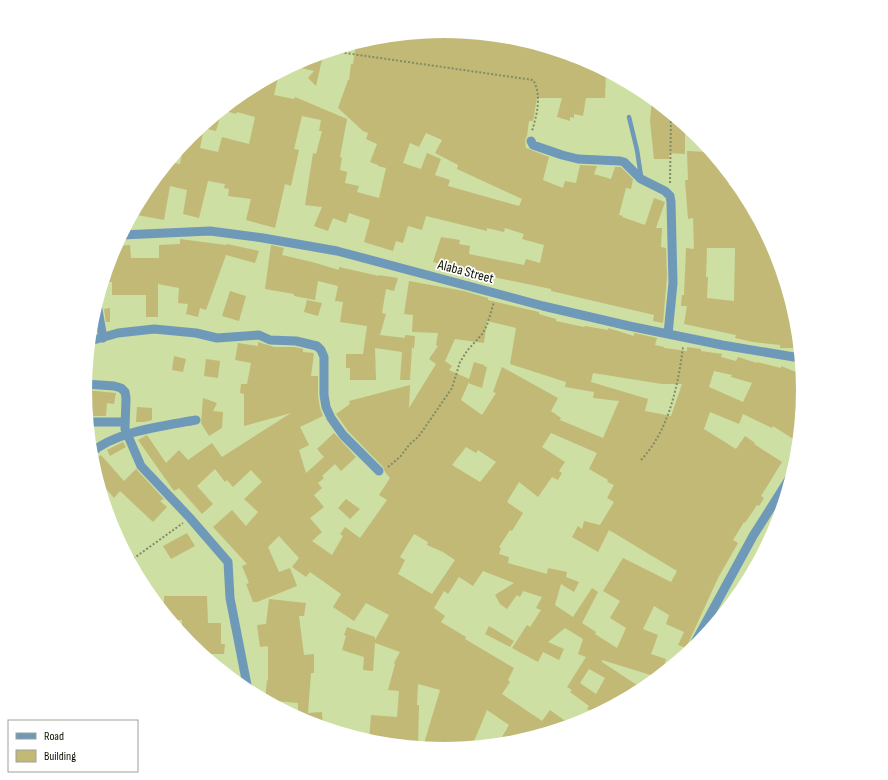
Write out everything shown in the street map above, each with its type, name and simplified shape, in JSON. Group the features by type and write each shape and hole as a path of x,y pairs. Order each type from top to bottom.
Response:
{"street":[{"path":"531,141 533,144 562,155 594,160 624,162 641,179 665,191 670,196 673,283 668,334"},
{"name":"Alaba Street","path":"128,235 210,231 263,238 337,251 629,326 684,338 794,357"},
{"path":"100,319 103,338"},
{"path":"96,340 118,333 133,331 171,330 196,333 217,338 259,335 270,340 296,341 317,346 321,350 324,357 324,395 326,407 331,418 343,435 379,471"},
{"path":"92,384 114,386 121,388 125,392 125,430 141,466 190,518 228,562 230,598 246,682"},
{"path":"97,449 109,441 127,435 196,420"},
{"path":"94,422 125,422"},
{"path":"702,629 753,536 780,493"}],"lane":[{"path":"629,117 637,150 641,179"}],"path":[{"path":"344,53 533,80 537,86 538,104 531,141"},
{"path":"670,196 671,121"},
{"path":"379,471 382,472 400,457 408,445 419,436 452,388 460,362 467,351 483,333 487,325 497,293"},
{"path":"641,460 650,451 661,433 676,388 684,338"},
{"path":"134,558 190,518"}],"shaded area":[{"path":"444,38 467,39 490,41 535,50 600,74 640,97 676,125 693,141 709,158 737,194 760,234 769,255 784,299 793,344 796,390 795,413 793,436 784,481 760,546 737,586 709,622 693,639 676,655 640,683 600,706 579,715 535,730 490,739 444,742 421,741 398,739 353,730 288,706 248,683 212,655 195,639 179,622 151,586 128,546 119,525 104,481 95,436 92,390 93,367 95,344 104,299 128,234 151,194 179,158 195,141 212,125 248,97 288,74 309,65 353,50 398,41"}],"building":[{"path":"421,39 467,39 490,41 535,50 579,65 606,77 605,98 586,98 583,116 574,114 574,118 570,117 570,121 557,117 562,98 537,98 533,121 529,121 525,140 526,148 549,157 543,180 563,188 565,181 576,183 580,165 597,166 594,174 611,179 615,167 621,167 633,179 631,189 626,188 619,215 623,216 622,217 645,225 654,198 665,202 656,228 662,228 661,247 666,248 667,276 663,323 653,321 654,315 551,291 551,289 459,270 433,262 441,237 460,240 459,244 470,246 469,254 524,265 526,259 540,263 544,245 522,239 524,234 505,228 504,232 487,228 487,231 426,216 422,230 408,226 403,243 396,241 393,251 364,242 370,220 349,213 346,223 333,218 328,231 314,226 322,207 305,205 313,153 316,154 322,131 319,131 321,120 302,116 294,149 299,150 291,186 285,184 275,228 246,220 251,199 228,196 229,189 224,188 225,184 208,181 199,218 183,214 187,190 170,186 164,220 138,215 151,194 175,163 180,164 182,155 203,134 200,148 218,152 222,137 249,144 255,117 237,112 236,114 229,112 248,97 277,80 274,95 294,99 295,97 347,119 340,157 342,158 340,170 347,172 345,183 359,186 357,192 379,198 386,168 370,162 377,144 366,139 368,133 363,131 338,108 349,80 351,64 353,64 355,50 375,45","holes":["426,133 442,140 435,153 458,165 457,169 522,199 519,206 448,186 450,180 435,175 441,159 427,153 421,169 403,163 410,143 419,147"]},
{"path":"322,60 316,86 308,78 314,71 302,68"},
{"path":"651,106 685,133 685,154 669,153 669,159 654,159 650,121"},
{"path":"219,119 216,131 208,129"},
{"path":"687,151 703,152 737,194 760,234 769,255 784,299 793,348 780,348 780,345 753,342 735,338 736,335 684,324 687,306 681,306 682,295 684,295 686,248 694,249 693,218 688,219 685,180 688,180","holes":["707,248 735,248 734,301 707,298"]},
{"path":"180,239 227,244 259,251 255,263 226,255 206,310 200,308 198,317 186,314 188,304 178,303 179,288 158,284 158,317 146,317 146,295 112,295 112,282 109,282 123,245 130,245 131,258 159,258 159,245 180,244"},
{"path":"271,245 284,248 282,255 339,270 339,267 379,276 398,278 394,291 386,289 382,313 386,314 380,335 405,338 405,335 415,336 414,349 412,347 410,380 400,380 402,352 375,348 376,380 350,380 350,368 346,368 346,354 363,354 367,326 340,322 343,302 335,301 338,286 318,281 315,300 294,296 294,294 265,289"},
{"path":"409,281 464,291 488,298 488,300 539,312 539,314 556,319 556,321 584,327 608,330 608,328 634,336 634,333 657,338 655,345 664,348 687,351 687,347 701,349 701,351 722,354 721,357 736,361 738,357 781,368 781,366 795,372 796,390 793,439 773,426 772,428 743,414 739,424 710,412 704,429 736,449 745,436 755,443 754,444 782,462 761,496 764,498 759,506 757,505 745,523 744,522 733,540 738,543 718,578 688,644 684,647 678,645 684,632 666,624 669,615 654,606 643,629 658,635 651,654 666,659 665,664 650,675 602,660 602,662 637,685 600,706 590,710 587,709 589,706 570,692 572,690 567,687 586,657 578,654 583,639 565,628 548,642 564,649 559,660 543,652 538,662 512,648 527,625 530,627 541,610 536,608 542,597 523,591 520,597 517,595 507,609 500,604 495,595 514,583 483,571 473,586 459,577 448,594 444,591 434,608 445,616 441,622 466,637 465,639 514,668 508,680 510,682 502,694 542,721 550,710 564,720 535,730 502,737 509,725 487,710 474,740 425,741 440,690 418,684 418,741 370,734 371,715 397,717 399,691 388,690 394,663 400,652 375,643 373,671 363,670 364,657 342,650 346,636 344,635 347,627 375,637 375,640 389,615 366,603 354,621 333,607 341,594 310,572 306,577 292,567 299,558 279,536 268,547 279,572 290,568 297,586 257,602 253,602 246,584 249,583 242,566 247,564 213,527 232,510 246,526 258,512 244,499 262,482 251,470 233,487 227,480 225,482 215,469 197,486 213,504 202,514 179,488 174,491 138,440 147,435 166,463 179,450 188,460 212,443 222,457 291,413 244,426 244,394 240,393 241,384 247,384 251,363 235,360 238,343 258,346 258,342 274,347 295,347 303,349 303,352 314,353 311,376 318,376 318,396 323,416 300,427 309,445 299,450 306,473 324,457 317,449 334,433 356,457 341,471 335,464 322,476 324,478 318,483 322,488 314,495 324,507 310,518 322,532 312,541 332,555 343,536 340,534 345,527 360,538 387,500 379,495 390,478 383,467 348,431 336,414 350,404 349,401 410,385 409,408 436,364 429,359 438,346 436,345 438,333 412,332 413,315 404,314","holes":["487,321 516,328 510,364 566,382 565,387 594,392 593,398 619,401 603,438 560,420 561,418 551,411 558,398 502,367 493,392 496,393 482,415 461,400 468,383 482,388 487,367 474,362 469,379 449,370 452,366 445,361 455,339 484,343","714,371 732,375 731,377 752,383 743,402 709,387","593,373 662,384 682,384 671,416 645,411 648,399 591,382","551,433 597,453 589,469 608,480 607,482 614,485 607,498 614,502 600,525 584,521 582,529 578,526 572,537 598,552 609,530 677,571 671,582 623,558 603,591 620,601 610,618 626,628 617,648 595,634 596,632 582,623 598,592 592,588 573,617 555,605 561,584 574,592 579,582 566,577 567,572 548,568 547,574 508,563 509,557 499,554 501,548 499,547 510,530 512,531 523,513 507,502 519,482 538,497 552,477 558,480 562,473 559,471 565,462 542,447","466,447 476,453 478,450 496,462 480,482 452,465","414,534 428,542 427,545 443,552 455,560 432,594 398,574 405,560 400,557","589,669 605,678 596,694 580,683"]},
{"path":"230,291 246,296 239,321 222,316"},
{"path":"307,300 322,303 318,316 304,312"},
{"path":"110,308 110,322 106,322 104,309"},
{"path":"174,356 186,359 183,372 172,370"},
{"path":"206,359 220,361 218,378 204,376"},
{"path":"92,391 116,393 114,404 107,403 106,416 93,416"},
{"path":"203,398 217,403 213,411 223,412 222,428 209,436 201,423"},
{"path":"137,407 152,408 152,420 136,422"},
{"path":"123,442 126,447 110,456 107,450"},
{"path":"101,455 124,481 136,469 164,499 160,501 167,507 153,522 120,491 114,498 107,489 99,457"},
{"path":"346,499 360,509 350,519 338,508"},
{"path":"187,533 195,546 171,559 163,546"},
{"path":"164,596 207,596 208,623 221,623 221,644 225,644 224,654 211,654 182,625 182,620 177,620 164,603"},
{"path":"269,599 306,603 304,616 299,616 304,655 314,654 314,673 311,673 308,713 322,712 323,720 298,710 298,703 279,701 266,694 267,680 268,681 268,646 260,647 257,625 266,624"},
{"path":"489,626 514,641 510,647 485,634"}]}
